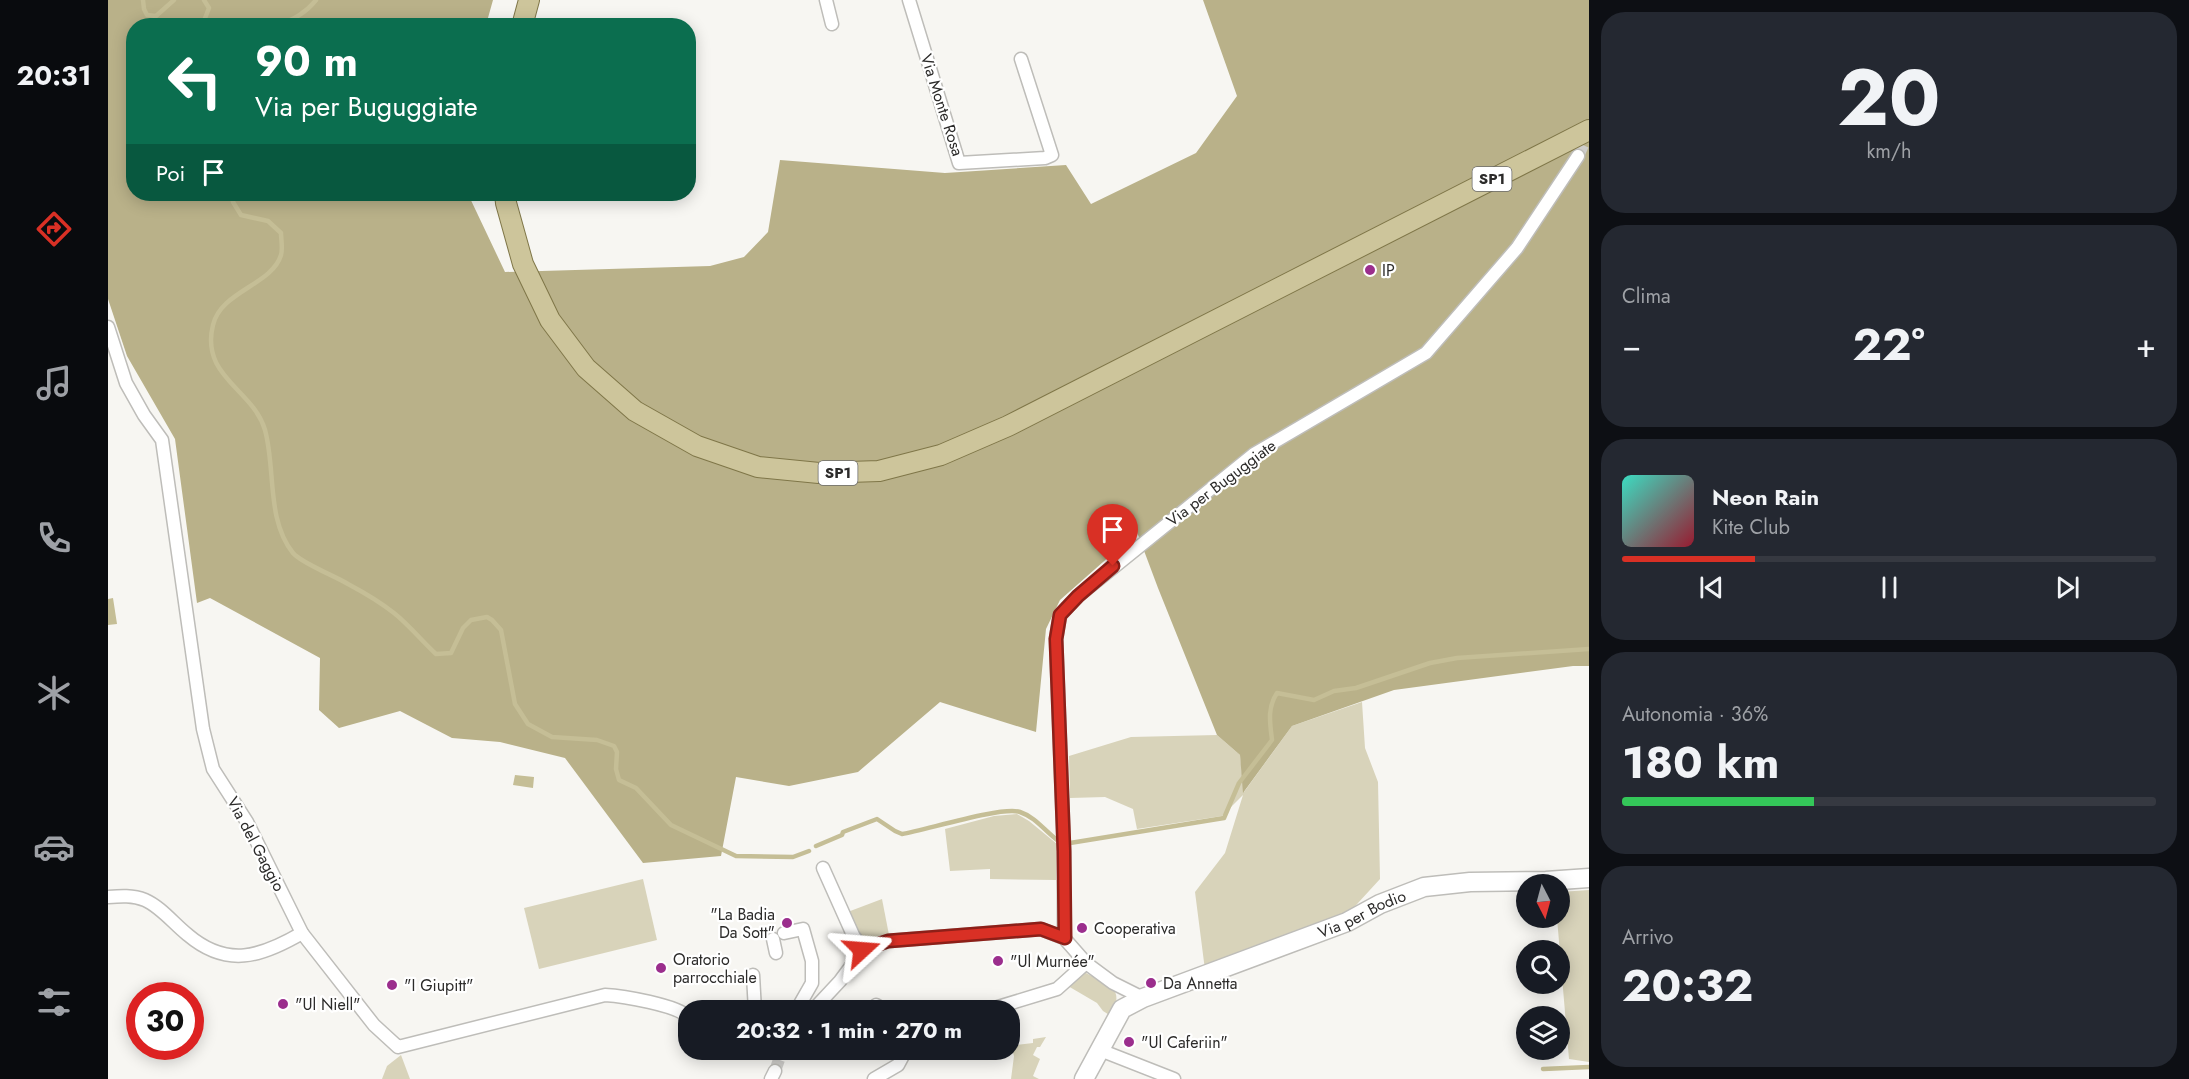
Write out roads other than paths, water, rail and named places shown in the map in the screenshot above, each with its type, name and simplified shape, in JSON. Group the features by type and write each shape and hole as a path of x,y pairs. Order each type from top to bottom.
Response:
{"main road":[{"path":"524,18 529,0"},
{"name":"SP1","path":"506,201 523,264 550,320 586,368 635,411 697,446 758,467 819,474 879,471 941,455 1008,426 1589,130"}],"street":[{"path":"826,0 832,24"},
{"name":"Via Monte Rosa","path":"909,0 959,163 1046,158 1052,155 1021,59"},
{"name":"Via per Buguggiate","path":"1065,938 1056,639 1060,615 1113,566 1254,454 1426,353 1517,248 1578,156"},
{"name":"Via del Gaggio","path":"108,327 126,383 162,440 202,720 213,770 247,822 302,933 374,1025 398,1047 605,995 633,998 678,1012"},
{"path":"823,868 862,950"},
{"name":"Via per Bodio","path":"1084,1079 1122,1009 1143,998 1347,922 1380,904 1424,887 1470,882 1589,878"},
{"path":"108,897 126,896 145,900 166,915 188,936 221,955 248,956 261,953 302,933"},
{"path":"776,953 778,936 803,929 812,961 812,983 802,1000"},
{"path":"822,1000 840,981 862,950 888,941 1041,929 1065,938 1086,963 1113,983 1143,998"},
{"path":"1020,1000 1057,989 1086,963"},
{"path":"753,975 754,1000"},
{"path":"1100,1050 1174,1079"},
{"path":"874,1079 898,1065 901,1060"}],"waterway":[{"path":"143,0 147,15 156,16 174,0"},
{"path":"204,0 209,8 205,18"},
{"path":"293,18 303,13 316,0"},
{"path":"233,201 241,215 268,221 281,233 282,253 268,274 236,296 218,313 213,325 211,343 214,358 221,370 259,416 265,430 275,510 284,540 293,553 303,561 383,605 436,654 451,653 463,628 471,620 487,617 492,620 501,630 515,704 528,724 552,737 597,740 614,746 617,752 616,769 619,780 636,788 671,825 736,856 793,857 809,851"},
{"path":"1070,843 1224,818 1239,783 1272,740 1270,710 1277,693 1314,700 1334,691 1356,688 1430,663 1457,658 1589,649"},
{"path":"816,846 842,835 843,832 877,819 902,834 981,815 1011,811 1030,817 1057,840"},
{"path":"1543,1069 1589,1067"}],"tunnel":[{"path":"1578,156 1589,132"},
{"path":"775,1071 779,1060"}],"place":[{"name":"IP","path":"1370,270"},
{"name":"\"La Badia Da Sott\"","path":"787,923"},
{"name":"Cooperativa","path":"1082,928"},
{"name":"\"Ul Murnée\"","path":"998,961"},
{"name":"Oratorio parrocchiale","path":"661,968"},
{"name":"Da Annetta","path":"1151,983"},
{"name":"\"I Giupitt\"","path":"392,985"},
{"name":"\"Ul Niell\"","path":"283,1004"},
{"name":"\"Ul Caferiin\"","path":"1129,1042"}]}
